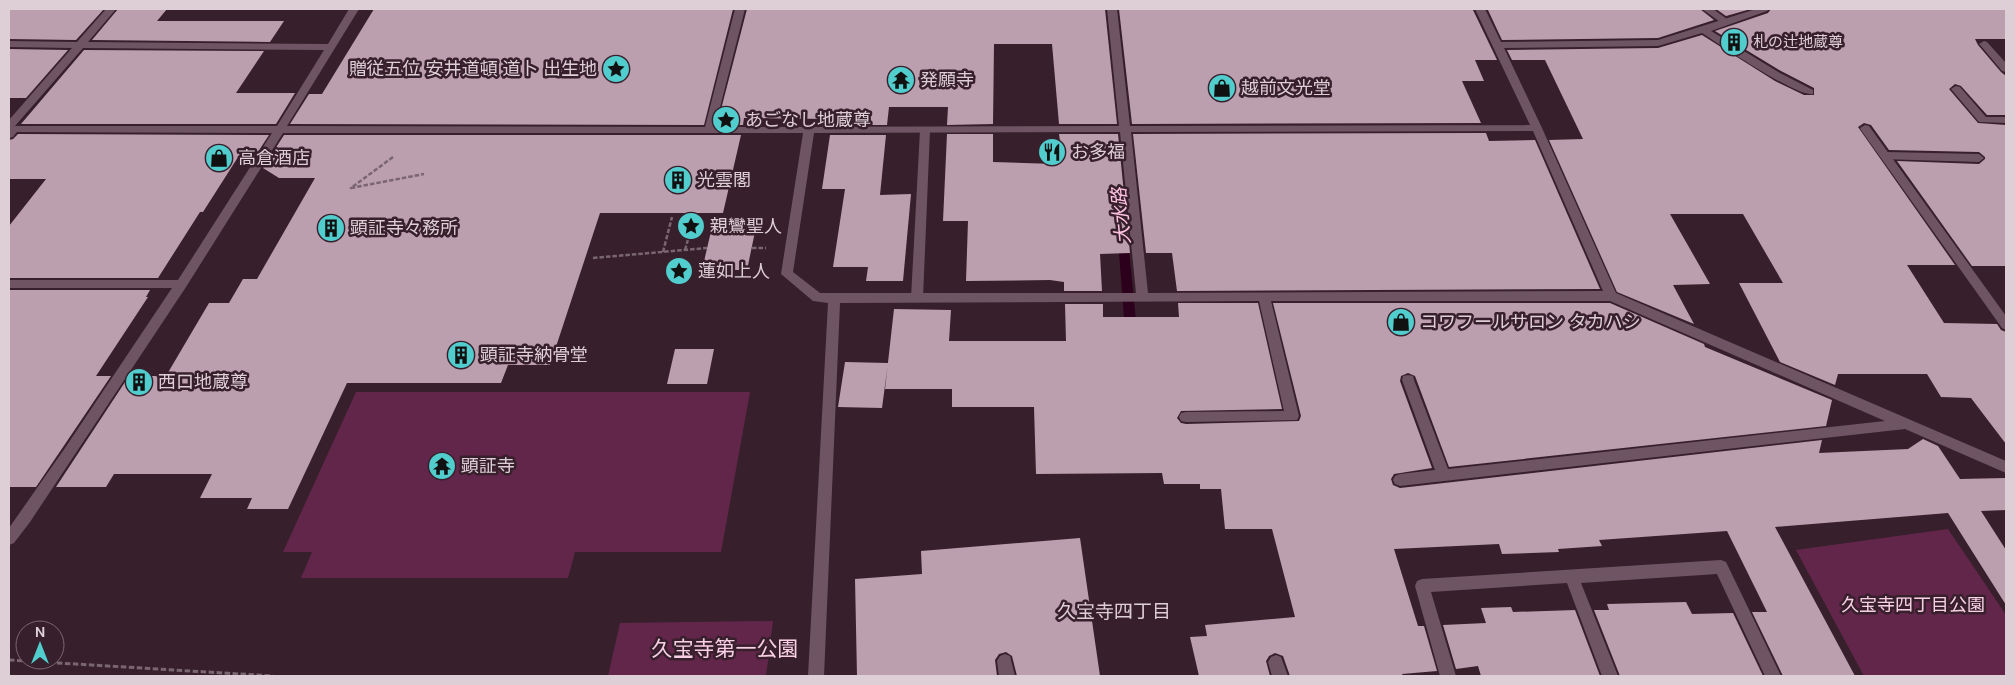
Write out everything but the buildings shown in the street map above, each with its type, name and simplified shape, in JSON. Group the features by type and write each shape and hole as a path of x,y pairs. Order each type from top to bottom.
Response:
{"street":[{"path":"10,130 111,9"},
{"path":"9,539 48,486 182,284 354,9"},
{"path":"709,130 740,9"},
{"path":"1112,9 1142,298"},
{"path":"1480,9 1537,128 1611,296"},
{"path":"1707,9 1726,22"},
{"path":"1499,46 1658,43 1764,9"},
{"path":"1703,30 1776,75 1810,92"},
{"path":"9,44 331,47"},
{"path":"1984,44 2006,69"},
{"path":"1956,89 1983,120 2006,120"},
{"path":"10,130 281,128 709,130 1537,128"},
{"path":"1865,128 2006,325"},
{"path":"809,130 787,274 817,298 1611,296 2006,467"},
{"path":"917,298 925,130"},
{"path":"1886,156 1979,158"},
{"path":"9,284 182,284"},
{"path":"1186,417 1292,416 1264,297"},
{"path":"816,676 834,298"},
{"path":"1408,380 1444,475"},
{"path":"1400,480 1905,424"},
{"path":"1448,676 1422,586 1721,567 1773,676"},
{"path":"1572,577 1610,676"}],"path":[{"path":"393,157 351,188 424,174"},
{"path":"662,252 672,217"},
{"path":"685,250 688,236"},
{"path":"593,258 707,248"},
{"path":"752,248 759,248"},
{"path":"9,660 274,676"}],"green space":[{"path":"356,392 750,392 721,552 575,552 568,578 301,578 312,552 283,552"},
{"name":"久宝寺四丁目公園","path":"1948,529 2006,615 2006,676 1864,676 1796,550"},
{"name":"久宝寺第一公園","path":"773,621 766,676 608,676 620,623"}],"waterway":[{"name":"大水路","path":"1123,240 1131,331"}],"place":[{"name":"札の辻地蔵尊","path":"1734,42"},
{"name":"贈従五位 安井道頓 道卜 出生地","path":"616,69"},
{"name":"発願寺","path":"901,80"},
{"name":"越前文光堂","path":"1222,88"},
{"name":"あごなし地蔵尊","path":"726,120"},
{"name":"お多福","path":"1052,152"},
{"name":"高倉酒店","path":"219,158"},
{"name":"光雲閣","path":"678,180"},
{"name":"親鸞聖人","path":"691,226"},
{"name":"顕証寺々務所","path":"331,228"},
{"name":"蓮如上人","path":"679,271"},
{"name":"コワフールサロン タカハシ","path":"1401,322"},
{"name":"顕証寺納骨堂","path":"461,355"},
{"name":"西口地蔵尊","path":"139,382"},
{"name":"顕証寺","path":"442,466"}],"district":[{"name":"久宝寺四丁目","path":"1114,611"}]}
